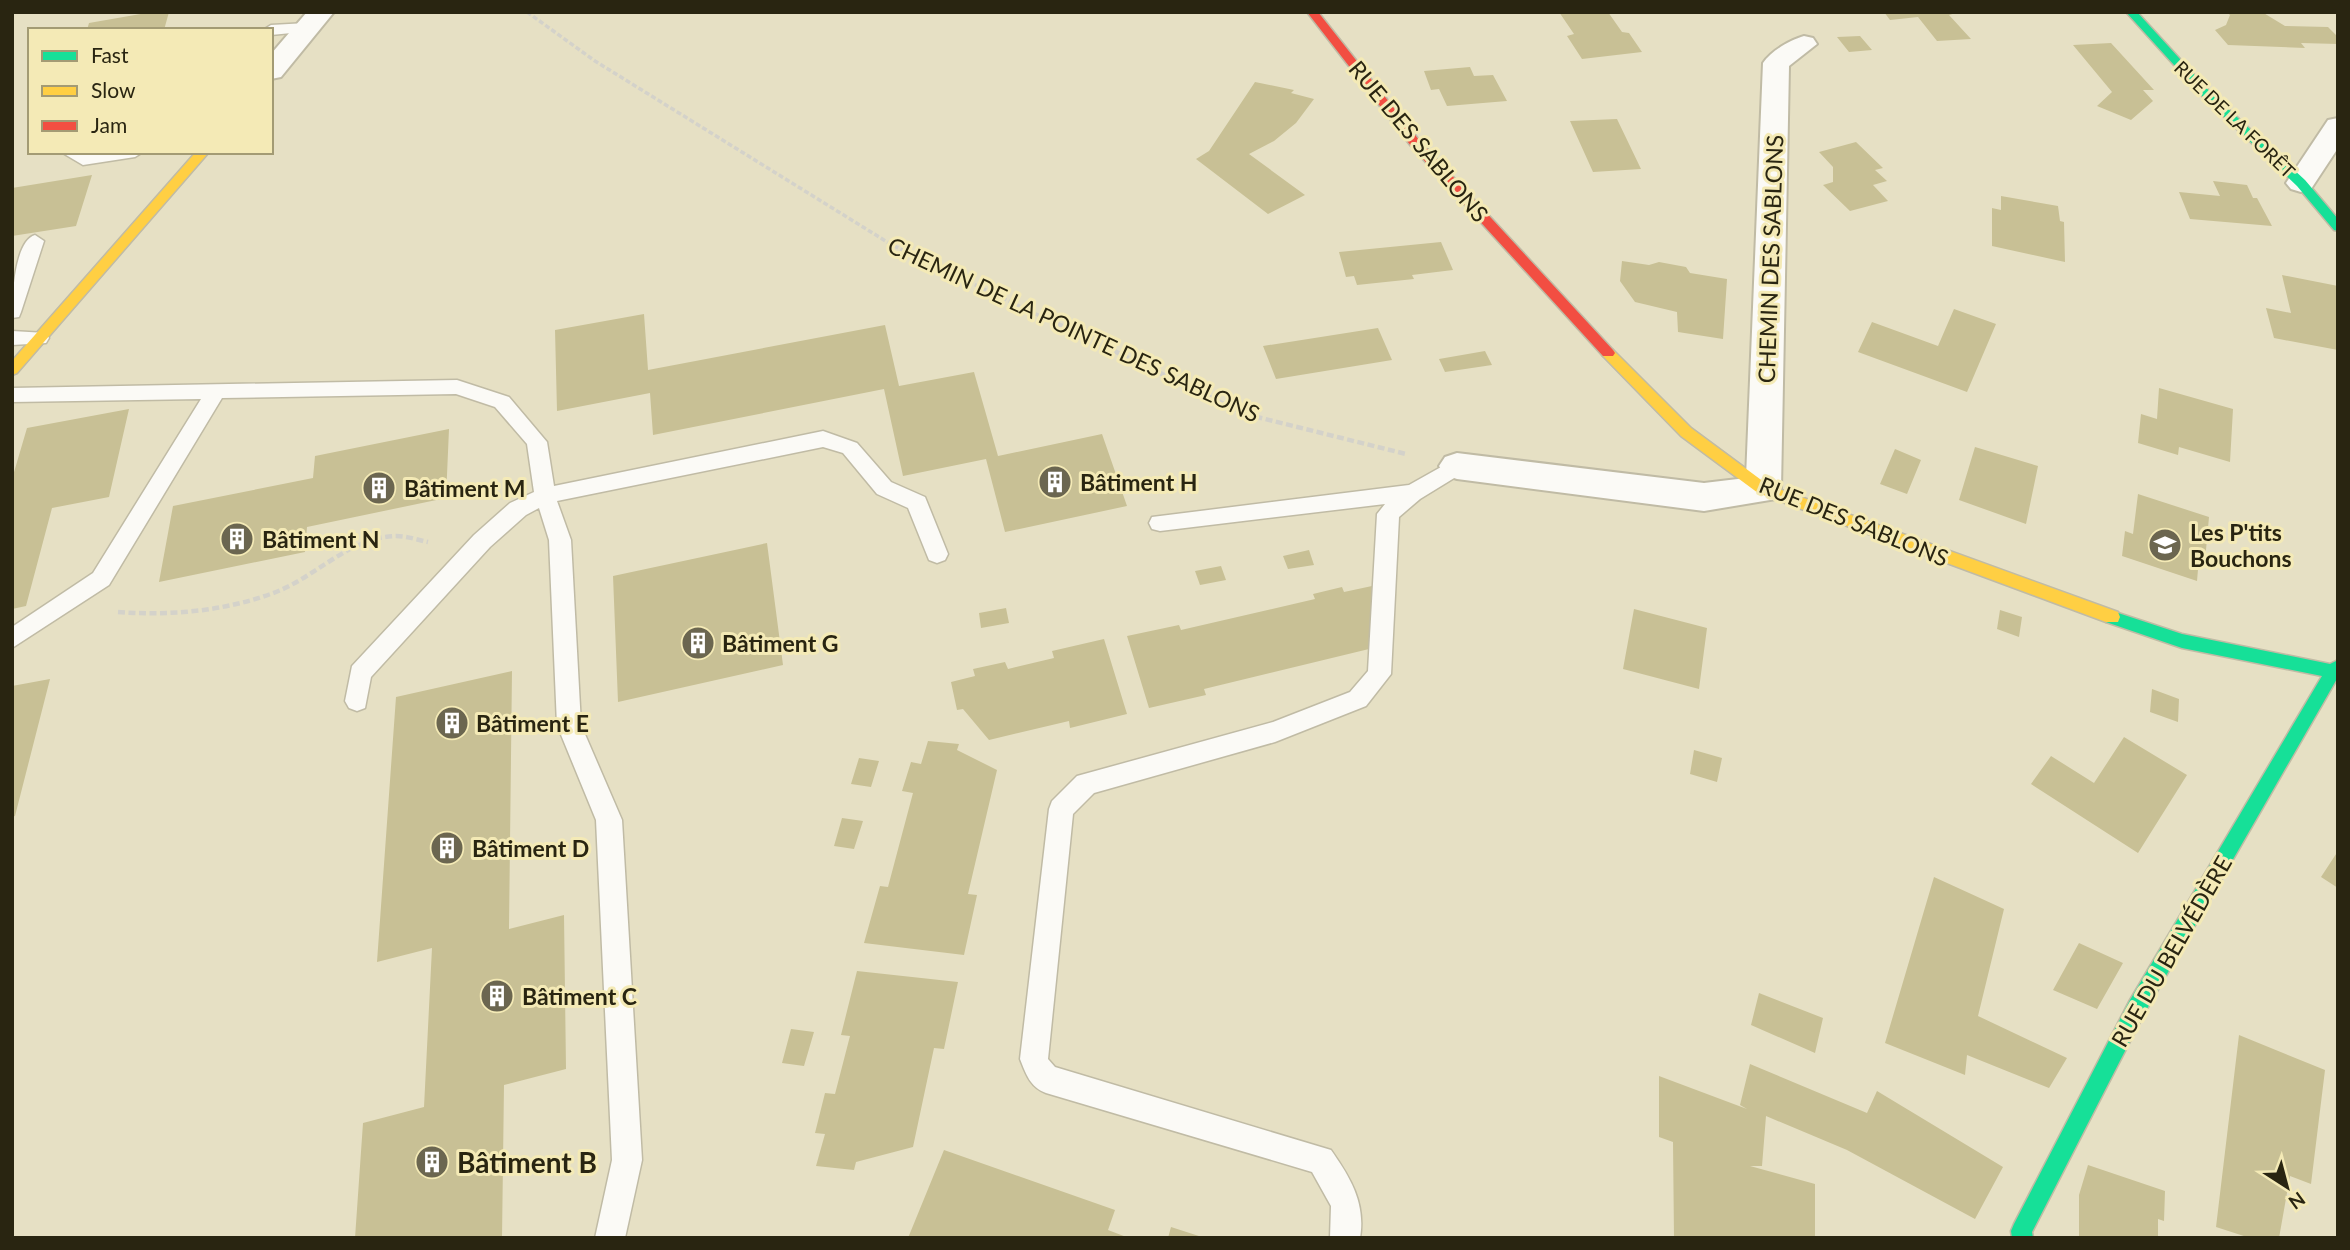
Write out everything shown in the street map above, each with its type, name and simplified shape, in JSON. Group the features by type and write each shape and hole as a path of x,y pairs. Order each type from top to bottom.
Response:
{"street":[{"name":"RUE DES SABLONS","path":"1312,12 1415,142 1583,328 1686,432 1763,489 2044,594 2182,641 2335,669"},
{"name":"RUE DE LA FORÊT","path":"2131,12 2207,94 2301,183 2338,228"},
{"path":"273,69 314,20"},
{"name":"CHEMIN DES SABLONS","path":"1763,489 1776,63 1804,44"},
{"path":"2301,183 2338,126"},
{"path":"12,370 200,154"},
{"path":"1457,466 1704,497 1763,489"},
{"name":"RUE DU BELVÉDÈRE","path":"2022,1238 2021,1230 2137,1007 2335,669"}],"lane":[{"path":"273,30 314,20"},
{"path":"72,154 83,160 122,154"},
{"path":"12,312 35,241"},
{"path":"12,338 39,338"},
{"path":"12,395 457,387 502,401 537,442 545,496 560,540 569,725 609,820 627,1160 610,1238"},
{"path":"12,639 101,579 215,393"},
{"path":"357,701 360,673 482,541 518,509 545,496 823,439 850,448 884,488 918,503 937,554"},
{"path":"1345,1238 1350,1218 1339,1186 1321,1160 1046,1079 1038,1069 1034,1059 1061,809 1086,784 1275,732 1358,699 1379,674 1388,514 1413,493 1457,466"},
{"path":"1160,523 1413,493"}],"path":[{"name":"CHEMIN DE LA POINTE DES SABLONS","path":"527,12 595,61 892,245 1245,414 1457,466"},
{"path":"61,607 142,615 219,609 279,591 338,555 384,537 399,536 426,542 482,541"}],"building":[{"path":"152,12 169,12 165,28 88,28 89,23"},
{"path":"1559,12 1608,12 1622,32 1629,33 1642,52 1582,59 1567,36 1574,34"},
{"path":"1884,12 1959,12 1949,15 1971,39 1937,41 1918,17 1890,20"},
{"path":"2227,12 2262,12 2285,26 2328,27 2338,37 2338,44 2301,43 2305,48 2228,45 2215,30 2226,25 2230,15"},
{"path":"1860,36 1872,50 1849,52 1837,37"},
{"path":"2111,43 2154,90 2143,90 2153,101 2131,120 2097,106 2112,92 2073,45"},
{"path":"1470,67 1474,76 1493,75 1507,101 1447,106 1439,89 1431,90 1424,71"},
{"path":"1255,82 1294,90 1291,93 1314,99 1296,123 1274,141 1249,154 1305,195 1268,214 1196,159 1209,151"},
{"path":"1617,119 1641,169 1593,172 1570,121"},
{"path":"1856,142 1883,168 1875,170 1887,181 1873,185 1888,201 1850,211 1823,185 1833,182 1833,167 1819,152"},
{"path":"92,175 76,226 12,236 12,188"},
{"path":"2213,181 2247,185 2272,226 2190,219 2179,192 2220,196"},
{"path":"2001,196 2058,206 2060,221 2064,222 2065,262 1992,246 1992,208 2001,210"},
{"path":"1441,242 1453,270 1412,275 1414,279 1357,285 1354,276 1346,277 1339,252"},
{"path":"1622,261 1649,265 1659,262 1686,267 1690,273 1727,279 1723,339 1678,332 1677,312 1635,302 1620,281"},
{"path":"2282,275 2338,286 2338,350 2274,338 2266,308 2291,313"},
{"path":"1954,309 1996,324 1967,392 1858,352 1872,322 1938,346"},
{"path":"644,314 648,370 885,325 899,386 974,372 998,456 1102,434 1127,506 1005,532 986,459 903,476 884,389 653,435 650,393 557,411 555,330"},
{"path":"1378,328 1392,360 1276,379 1263,346"},
{"path":"1485,351 1492,365 1445,372 1439,359"},
{"path":"2159,388 2233,409 2230,462 2179,447 2178,455 2138,443 2141,414 2157,419"},
{"path":"129,409 109,497 52,508 26,606 12,609 12,479 27,428"},
{"path":"449,429 446,498 307,527 305,552 159,582 173,506 313,478 315,456"},
{"path":"1975,447 2038,466 2026,524 1959,500"},
{"path":"1895,449 1921,460 1907,494 1880,484"},
{"name":"Les P'tits Bouchons","path":"2138,494 2209,517 2205,561 2199,558 2197,581 2122,556 2125,531 2133,534"},
{"name":"Bâtiment G","path":"767,543 783,665 618,702 613,576"},
{"path":"1309,550 1314,565 1288,569 1283,556"},
{"path":"1221,566 1226,580 1200,585 1195,571"},
{"path":"1372,586 1369,649 1204,689 1206,695 1149,708 1127,636 1179,625 1181,630 1315,599 1313,594 1342,587 1344,592"},
{"path":"1006,608 1009,623 981,628 979,613"},
{"path":"1634,609 1707,628 1699,689 1623,669"},
{"path":"2000,610 2022,617 2019,637 1997,629"},
{"path":"1104,639 1127,714 1070,728 1069,721 989,740 963,709 957,710 951,682 975,676 973,669 1005,662 1008,669 1054,658 1052,651"},
{"path":"512,671 509,929 564,915 566,1069 504,1085 502,1238 355,1238 363,1123 424,1107 432,948 377,962 396,697"},
{"path":"50,679 15,816 12,817 12,686"},
{"path":"2152,689 2179,699 2178,722 2150,712"},
{"path":"2124,737 2187,775 2138,853 2031,784 2051,756 2094,783"},
{"path":"928,741 959,744 957,750 997,770 968,894 977,895 964,955 864,943 880,886 888,887 913,793 902,791 911,762 921,764"},
{"path":"1694,750 1722,758 1717,782 1690,774"},
{"path":"859,758 879,761 871,787 851,784"},
{"path":"842,818 863,821 854,849 834,846"},
{"path":"2338,851 2338,888 2321,877"},
{"path":"1934,877 2004,909 1978,1016 2067,1058 2049,1088 1967,1055 1965,1075 1885,1043"},
{"path":"2079,943 2123,963 2097,1009 2053,990"},
{"path":"857,971 958,982 944,1049 934,1048 913,1147 856,1162 854,1170 816,1166 825,1134 815,1133 825,1093 835,1094 850,1036 841,1035"},
{"path":"1759,993 1823,1018 1815,1053 1751,1025"},
{"path":"791,1029 814,1032 804,1066 782,1063"},
{"path":"2239,1035 2325,1070 2311,1184 2290,1176 2279,1238 2250,1238 2216,1227"},
{"path":"1750,1064 1867,1113 1877,1091 2003,1167 1975,1219 1847,1150 1766,1116 1762,1166 1750,1166 1815,1184 1815,1238 1674,1238 1673,1142 1659,1137 1659,1076 1747,1109 1740,1105"},
{"path":"944,1150 1115,1210 1108,1230 1129,1238 908,1238"},
{"path":"2088,1165 2165,1191 2164,1221 2158,1219 2158,1238 2079,1238 2079,1195"},
{"path":"1171,1227 1202,1237 1202,1238 1168,1238"}],"traffic: fast":[{"path":"2131,12 2207,95 2301,183 2338,227"},
{"path":"2112,617 2182,641 2333,671"},
{"path":"2023,1238 2021,1231 2137,1007 2333,671 2338,667"}],"traffic: slow":[{"path":"12,370 201,154"},
{"path":"1608,353 1686,432 1763,489 2112,617"}],"traffic: jam":[{"path":"1312,12 1415,143 1608,353"}],"place":[{"name":"Bâtiment H","path":"1055,482"},
{"name":"Bâtiment M","path":"379,488"},
{"name":"Bâtiment N","path":"237,539"},
{"name":"Les P'tits Bouchons","path":"2165,545"},
{"name":"Bâtiment G","path":"698,643"},
{"name":"Bâtiment E","path":"452,723"},
{"name":"Bâtiment D","path":"447,848"},
{"name":"Bâtiment C","path":"497,996"},
{"name":"Bâtiment B","path":"432,1162"}]}
